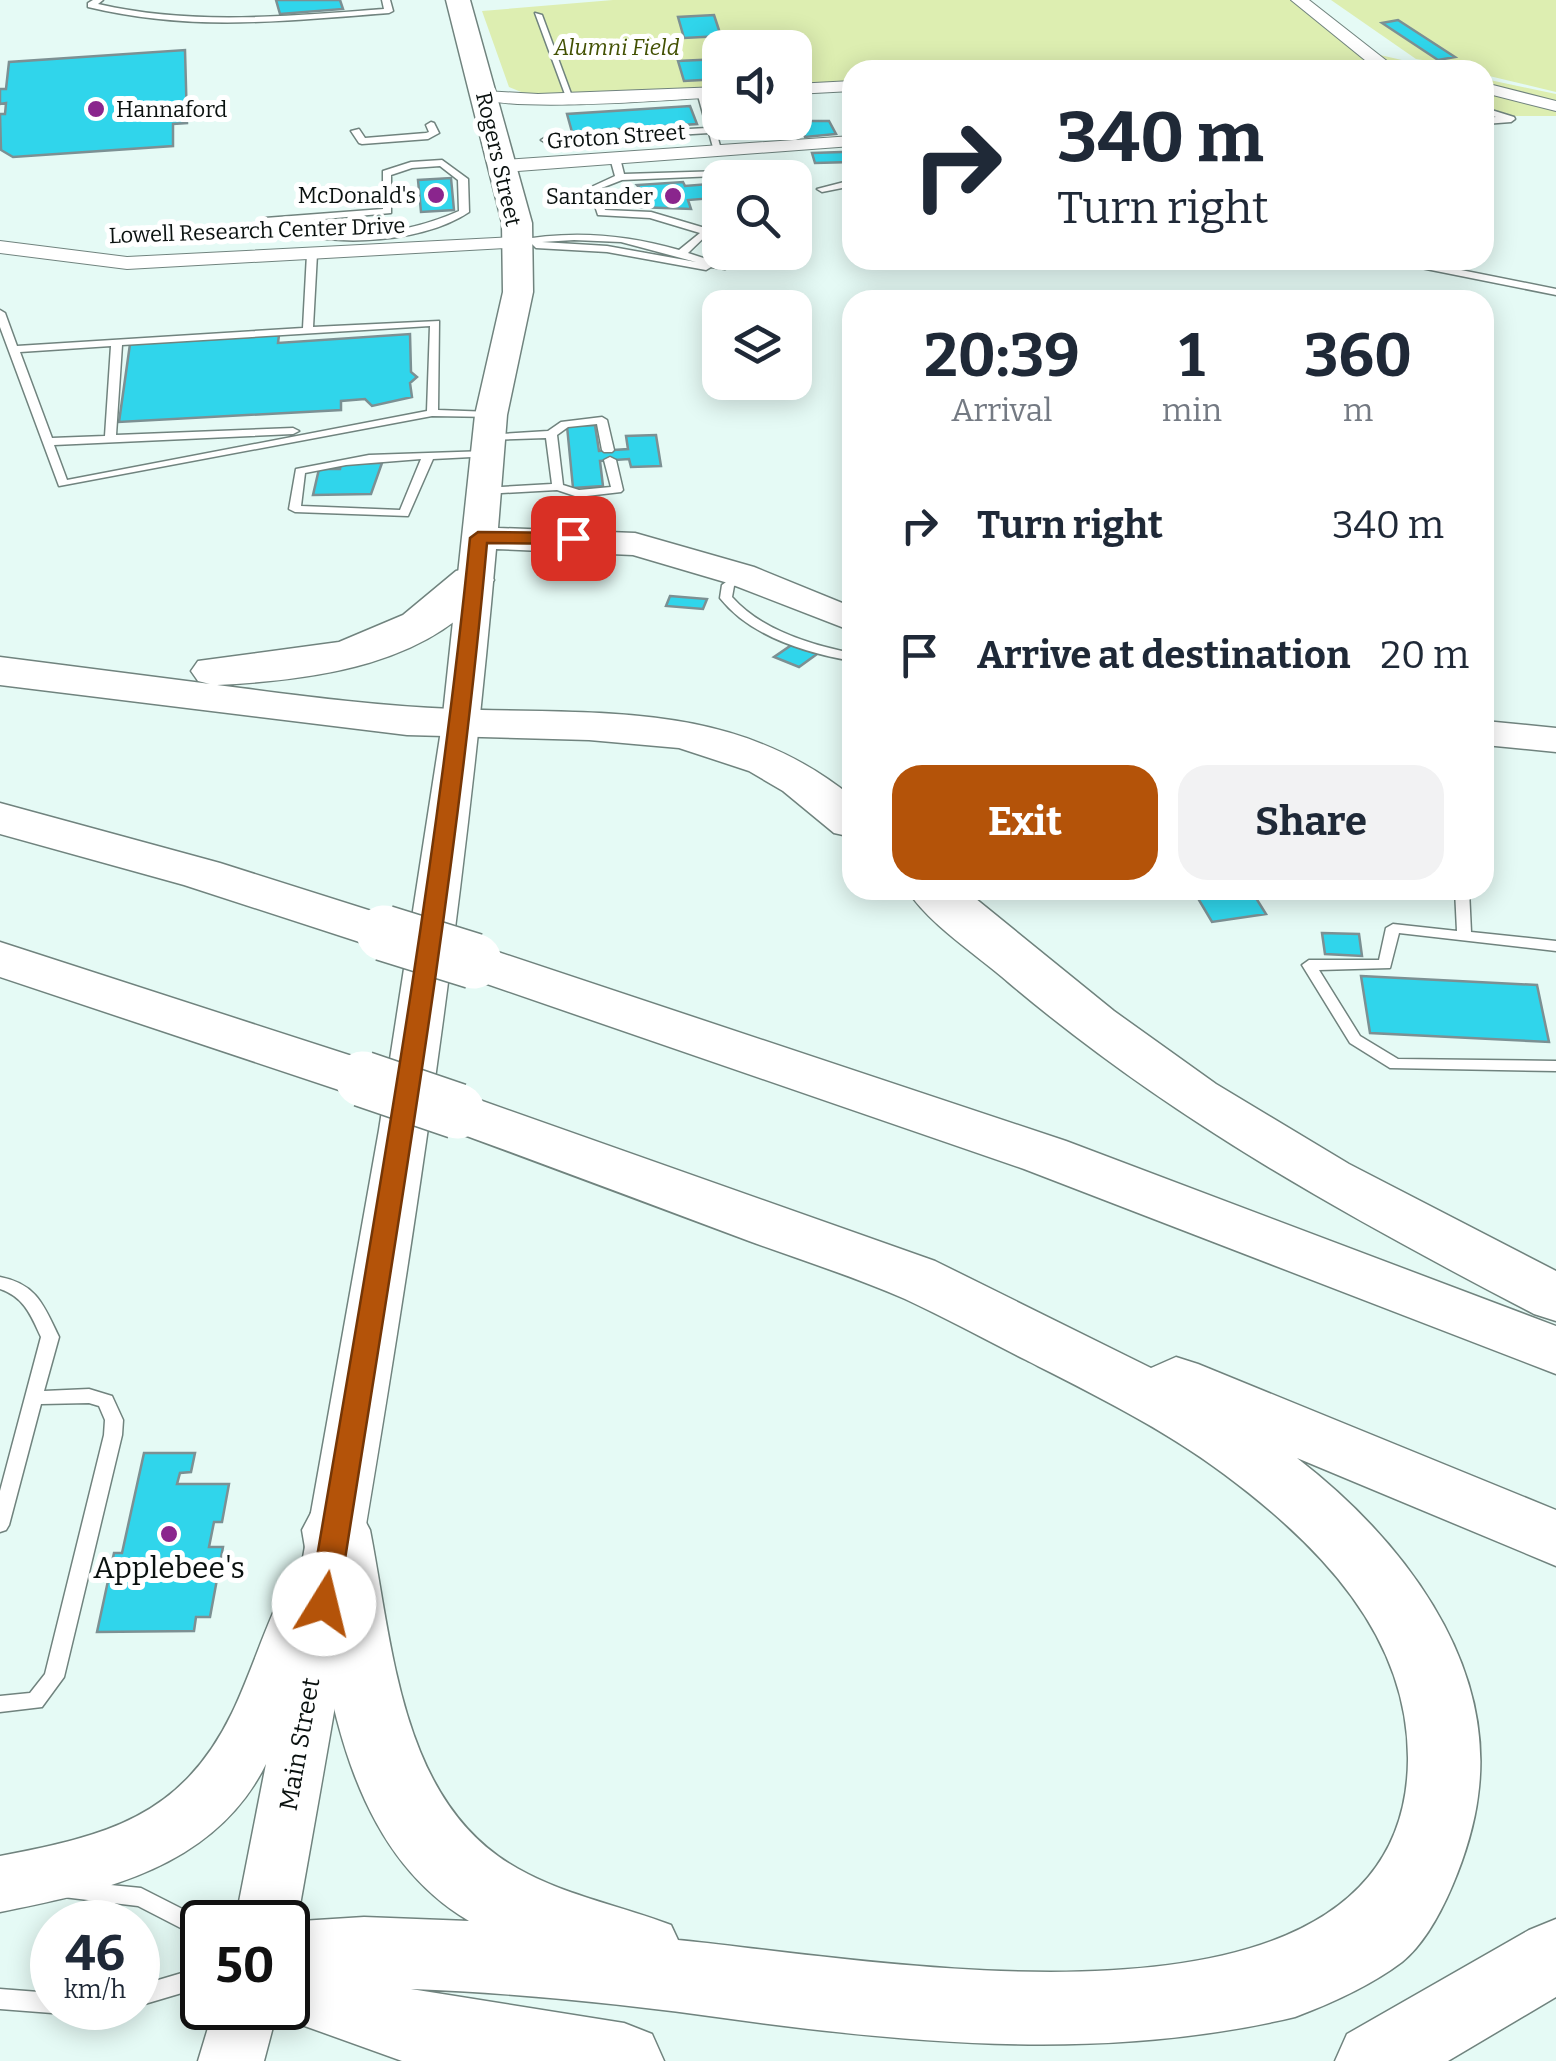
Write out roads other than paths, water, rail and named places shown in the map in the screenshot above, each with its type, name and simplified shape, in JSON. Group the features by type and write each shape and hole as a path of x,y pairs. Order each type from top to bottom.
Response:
{"highway":[{"path":"0,671 176,673 311,662 366,648 418,624 476,559"},
{"path":"0,671 461,724 591,724 666,731 766,761 815,791 842,814"},
{"path":"0,818 202,874 474,961 1045,1155 1556,1351"},
{"path":"945,900 1078,1013 1196,1098 1343,1188 1556,1298"},
{"path":"0,959 457,1111 913,1277 1556,1540"},
{"path":"310,1957 424,1950 751,1985 1071,2039 1139,2040 1226,2025 1312,1988 1388,1924 1422,1867 1439,1812 1444,1740 1436,1688 1426,1657 1386,1584 1341,1534 1280,1480 1210,1433 913,1277"},
{"path":"336,1530 382,1758 407,1810 454,1869 537,1916 751,1985"},
{"path":"1374,2061 1556,1955"},
{"path":"310,1989 350,2008 423,2030 624,2061"}],"main road":[{"name":"Rogers Street","path":"458,0 517,224 512,333 489,436"},
{"name":"Main Street","path":"270,1900 402,1130 461,724 489,436"},
{"path":"476,559 634,544 741,574 842,616"},
{"path":"1494,734 1556,740"},
{"path":"0,1884 118,1857 170,1833 204,1808 243,1751 336,1530"},
{"path":"232,2061 240,2030"}],"street":[{"path":"1300,0 1382,60"},
{"path":"812,87 842,86"},
{"path":"1494,90 1556,106"},
{"path":"485,96 570,98 702,92"},
{"name":"Groton Street","path":"503,166 617,168 719,151 842,142"},
{"name":"Lowell Research Center Drive","path":"0,247 127,263 517,243"}],"lane":[{"path":"99,0 91,6 162,20 210,22 388,11 386,0"},
{"path":"162,20 163,0"},
{"path":"538,15 570,98"},
{"path":"1494,114 1511,120 1494,121"},
{"path":"356,131 362,140 428,136 434,133 432,124"},
{"path":"546,140 702,131"},
{"path":"716,140 719,151"},
{"path":"442,163 463,179 464,212 443,223 411,231 359,234 304,235 266,222 388,210 386,173 442,163"},
{"path":"702,172 617,168 594,188 601,213 651,215 702,231"},
{"path":"822,189 842,185"},
{"path":"599,234 632,238 721,267 684,266 607,249 517,243 599,234"},
{"path":"681,254 702,236"},
{"path":"308,328 312,254"},
{"path":"1446,270 1556,292"},
{"path":"0,313 63,484 432,413 489,436"},
{"path":"13,348 434,323 432,413"},
{"path":"110,439 117,342"},
{"path":"428,456 404,514 295,509 300,471 338,460 428,456 489,436 551,434 565,424 602,420 616,490 578,494 558,487 484,491"},
{"path":"48,442 347,429"},
{"path":"551,434 558,487"},
{"path":"741,574 728,584 726,598 734,610 754,622 842,654"},
{"path":"1462,900 1464,934"},
{"path":"1556,946 1393,928 1385,965 1309,965 1355,1040 1394,1064 1556,1066"},
{"path":"0,1284 11,1285 33,1301 50,1337 0,1525"},
{"path":"0,1704 35,1700 54,1677 113,1435 114,1420 106,1401 90,1396 34,1398"},
{"path":"0,1884 141,1897 180,1918"},
{"path":"0,1999 30,2001"}],"place":[{"name":"Hannaford","path":"96,109"},
{"name":"McDonald's","path":"436,195"},
{"name":"Santander","path":"673,196"},
{"name":"Applebee's","path":"169,1534"}],"park label":[{"name":"Alumni Field","path":"617,47"}]}
